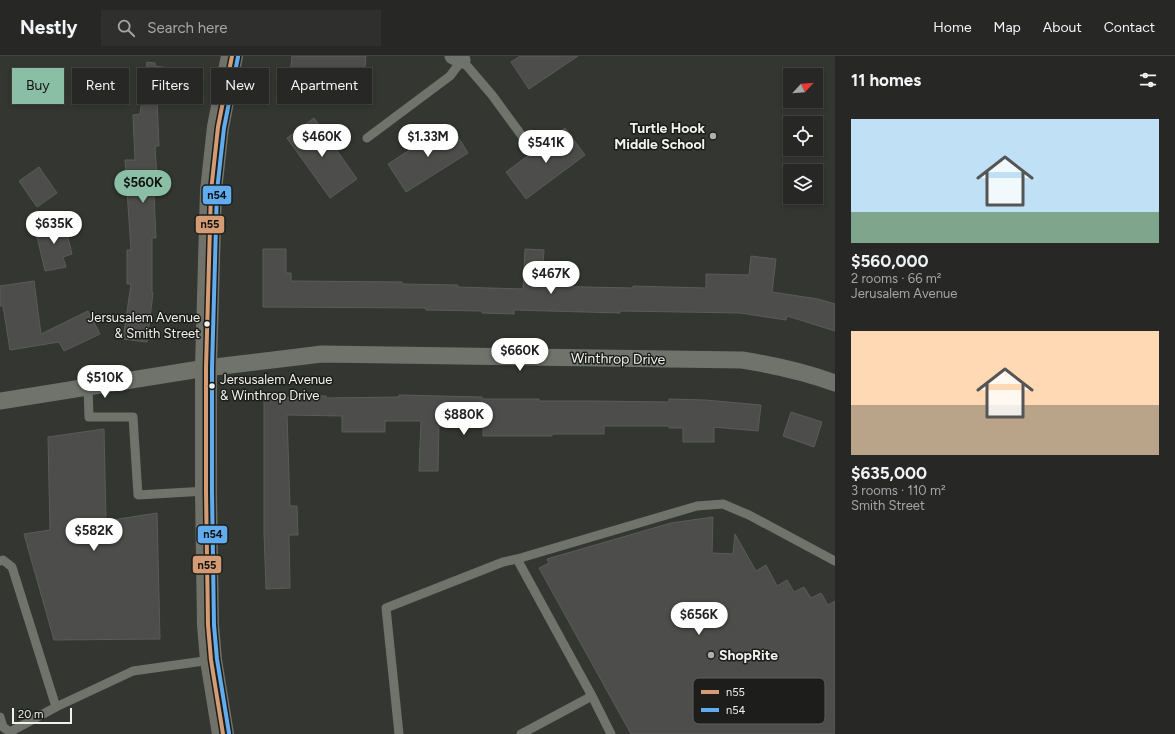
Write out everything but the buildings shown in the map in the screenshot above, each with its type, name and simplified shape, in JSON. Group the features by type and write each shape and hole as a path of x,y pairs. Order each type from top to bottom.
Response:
{"main road":[{"path":"223,734 211,660 208,625 206,368 211,191 218,127 232,56"}],"street":[{"name":"Winthrop Drive","path":"0,401 206,368 322,354 742,360 776,366 835,383"}],"lane":[{"path":"367,138 450,76 460,57 492,95 525,140"},
{"path":"88,387 89,417 133,417 138,495 206,491"},
{"path":"399,734 386,608 503,562 697,506 723,504 749,515 835,561"},
{"path":"517,559 592,696 611,734"},
{"path":"0,561 3,560 12,567 56,707"},
{"path":"0,717 3,727 10,732 56,707 133,671 211,660"},
{"path":"521,734 592,696"}],"transit line":[{"name":"n55","path":"223,734 211,660 208,625 206,368 211,191 218,127 232,56"},
{"name":"n54","path":"229,733 217,659 214,625 212,368 217,191 224,128 238,57"}],"place":[{"name":"Turtle Hook Middle School","path":"713,136"},
{"name":"Jersusalem Avenue & Smith Street","path":"207,324"},
{"name":"Jersusalem Avenue & Winthrop Drive","path":"212,386"},
{"name":"ShopRite","path":"711,655"}]}
